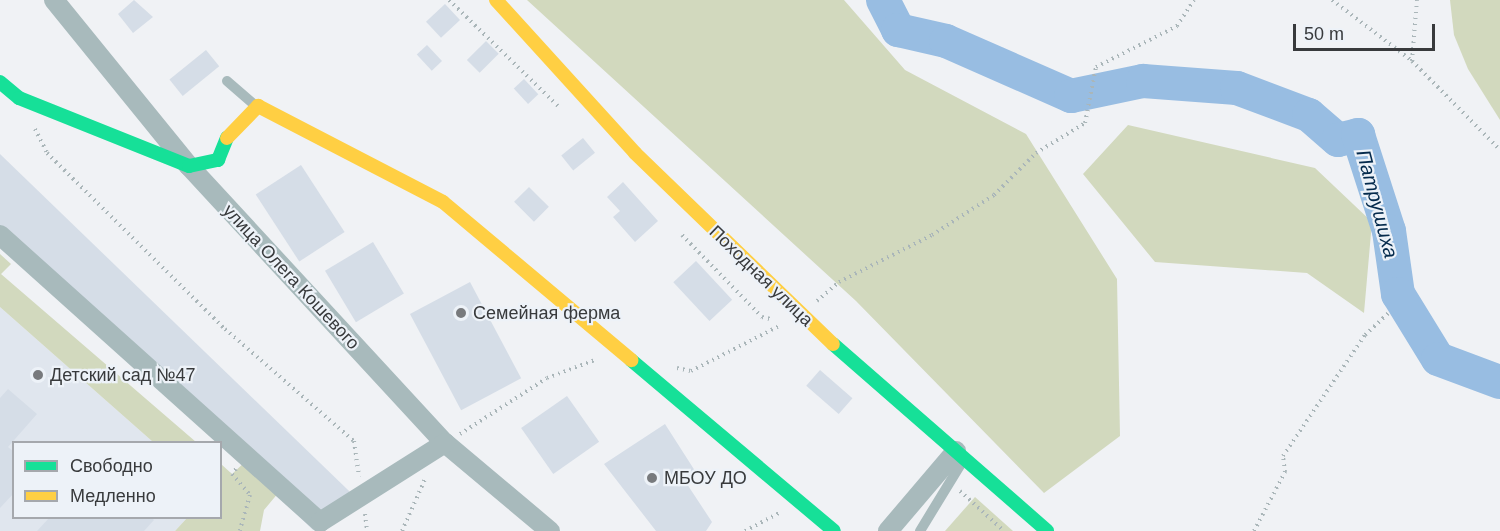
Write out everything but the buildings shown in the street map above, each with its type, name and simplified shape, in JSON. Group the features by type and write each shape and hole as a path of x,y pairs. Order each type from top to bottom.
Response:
{"street":[{"name":"улица Олега Кошевого","path":"54,0 189,166 445,443 550,531"},
{"name":"Походная улица","path":"496,0 635,153 801,315 1047,531"},
{"path":"0,82 19,98 189,166 218,160 227,137 258,106 443,202 834,531"},
{"path":"0,235 320,522 445,443"},
{"path":"888,531 960,455"}],"lane":[{"path":"227,81 258,106"},
{"path":"920,531 960,455"}],"path":[{"path":"670,368 691,370 801,315 839,282 932,235 994,195 1036,153 1085,123 1096,67 1177,26 1194,0"},
{"path":"1332,0 1412,61 1500,150"},
{"path":"1412,61 1417,0"},
{"path":"33,126 47,153 225,329 354,441 367,531"},
{"path":"1254,531 1285,472 1283,456 1365,335 1390,312"},
{"path":"445,443 547,378 592,359 604,360"},
{"path":"240,531 250,495 232,474 246,456"},
{"path":"402,531 429,471"},
{"path":"745,531 800,502"}],"shaded area":[{"name":"Детский сад №47","path":"0,307 152,441 12,441 12,519 186,519 175,531 0,531"}],"green space":[{"path":"527,0 844,0 905,70 1026,134 1117,279 1120,436 1044,493 856,301"},
{"path":"1450,0 1500,0 1500,120 1468,69 1454,35"},
{"path":"1128,125 1315,168 1372,222 1364,313 1307,273 1155,262 1083,174"},
{"path":"0,254 11,264 1,274 195,441 152,441 0,307"},
{"path":"246,461 279,492 264,510 260,531 175,531 186,519 222,519 222,465 232,474"},
{"path":"975,497 1013,531 945,531"}],"waterway":[{"name":"Патрушиха","path":"883,0 898,30 946,41 1071,96 1143,81 1237,88 1309,115 1338,140 1358,135 1389,231 1398,294 1438,359 1500,382"}],"traffic: fast":[{"path":"0,82 19,98 189,166 218,160 227,138"},
{"path":"833,344 1047,531"},
{"path":"631,360 834,531"}],"traffic: slow":[{"path":"496,0 635,153 833,344"},
{"path":"227,138 258,106 443,202 631,360"}],"place":[{"name":"Семейная ферма","path":"461,313"},
{"name":"Детский сад №47","path":"38,375"},
{"name":"МБОУ ДО","path":"652,478"}]}
